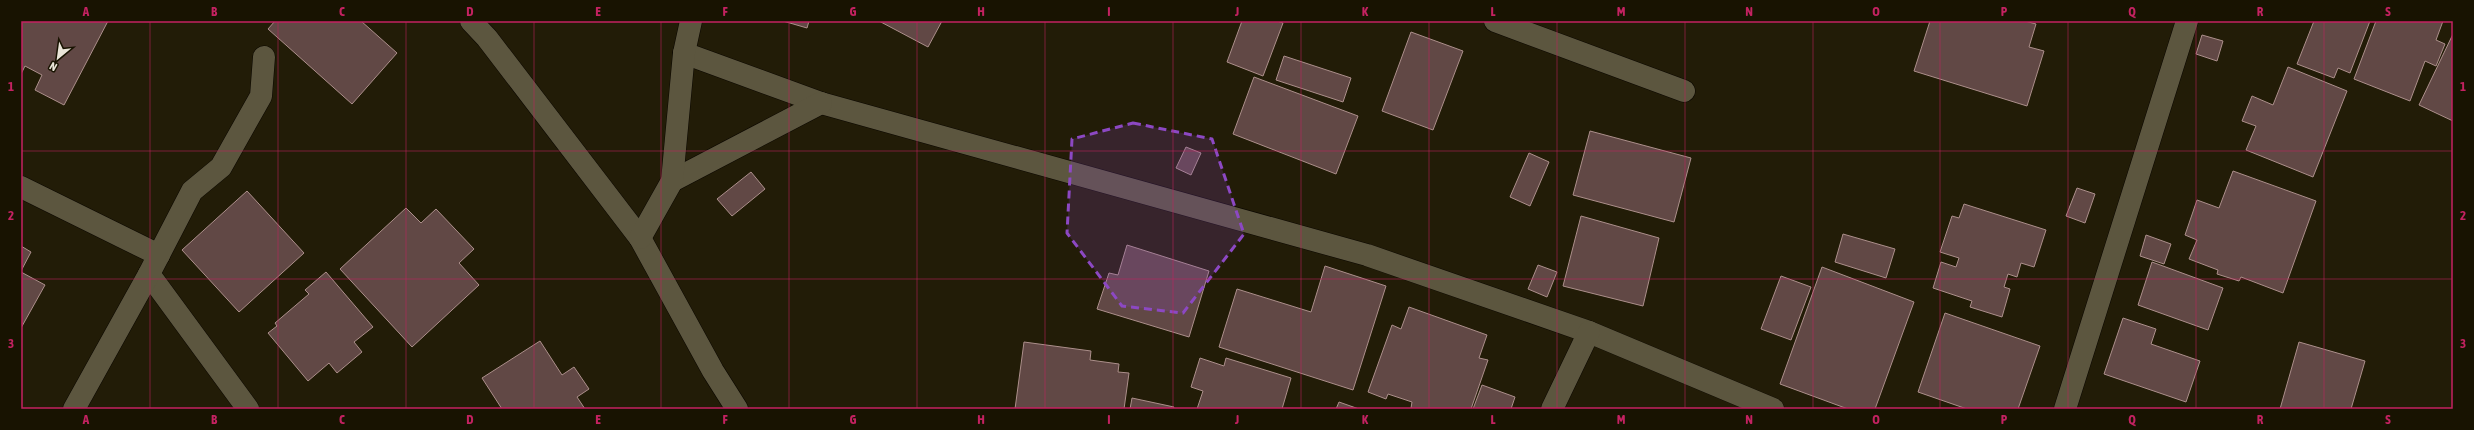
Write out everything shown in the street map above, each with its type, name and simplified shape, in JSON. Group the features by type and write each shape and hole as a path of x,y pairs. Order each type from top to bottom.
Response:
{"street":[{"path":"471,21 487,38 640,238 713,371 737,409"},
{"path":"640,238 672,181 684,53 691,21"},
{"path":"1495,21 1684,91"},
{"path":"2065,409 2187,21"},
{"path":"684,53 821,103 1368,255 1589,332 1773,409"},
{"path":"74,409 149,274 192,191 220,167 261,96 264,57"},
{"path":"672,181 821,103"},
{"path":"21,187 159,255"},
{"path":"149,274 248,409"},
{"path":"1552,409 1589,332"}],"highlighted area":[{"path":"1133,123 1212,139 1244,234 1183,313 1122,306 1067,233 1072,139"}],"building":[{"path":"21,21 108,21 64,105 35,90 42,75 25,66 21,74"},
{"path":"275,21 361,21 397,53 352,104 268,29"},
{"path":"783,21 809,21 807,28"},
{"path":"879,21 942,21 928,47"},
{"path":"1242,21 1277,21 1283,23 1263,76 1227,62"},
{"path":"1930,21 2025,21 2036,24 2029,47 2044,51 2027,106 1914,71"},
{"path":"2314,21 2370,21 2350,73 2338,68 2334,78 2297,64"},
{"path":"2376,21 2443,21 2436,40 2445,44 2436,66 2425,61 2410,101 2354,79"},
{"path":"1411,32 1463,51 1433,130 1382,111"},
{"path":"2453,34 2453,121 2419,105"},
{"path":"2202,35 2223,41 2217,61 2196,54"},
{"path":"1284,56 1351,78 1343,102 1276,80"},
{"path":"2288,67 2347,91 2313,177 2246,150 2256,126 2242,121 2252,96 2273,105"},
{"path":"1254,77 1358,116 1336,174 1233,134"},
{"path":"1590,131 1691,158 1674,222 1573,195"},
{"path":"1186,147 1201,153 1191,175 1176,168"},
{"path":"1529,153 1549,162 1530,206 1510,197"},
{"path":"2233,171 2316,201 2283,293 2241,277 2239,281 2217,274 2218,270 2189,259 2197,240 2185,235 2197,200 2219,208"},
{"path":"751,172 765,189 732,216 717,199"},
{"path":"2077,188 2095,194 2085,223 2066,216"},
{"path":"247,191 304,253 239,312 182,250"},
{"path":"1964,204 2046,230 2034,267 2021,263 2017,277 2008,274 2004,287 2010,289 2002,317 1970,307 1972,301 1933,288 1941,262 1956,267 1959,258 1940,252 1952,216 1959,218"},
{"path":"406,208 421,223 436,209 474,249 459,263 479,285 412,347 340,269"},
{"path":"1581,216 1659,238 1643,306 1563,286"},
{"path":"1843,234 1895,249 1886,278 1835,262"},
{"path":"2146,235 2171,244 2164,264 2140,256"},
{"path":"1127,245 1209,271 1189,337 1097,309 1109,273 1118,275"},
{"path":"21,246 31,252 21,271"},
{"path":"2152,262 2223,288 2208,330 2138,305"},
{"path":"1538,265 1557,272 1547,297 1528,289"},
{"path":"1325,266 1386,286 1353,390 1219,347 1237,289 1311,312"},
{"path":"1822,267 1914,302 1875,409 1848,409 1780,384"},
{"path":"21,272 45,285 21,328"},
{"path":"326,272 373,327 354,342 362,352 337,373 329,363 308,381 268,333 277,326 275,323 309,294 305,290"},
{"path":"1781,276 1811,287 1791,340 1761,329"},
{"path":"1409,307 1487,335 1479,358 1488,360 1471,409 1415,409 1411,408 1412,402 1388,394 1386,399 1368,392 1392,325 1401,329"},
{"path":"1945,313 2040,346 2018,409 1967,409 1918,392"},
{"path":"2123,318 2156,329 2151,344 2200,361 2186,402 2104,374"},
{"path":"540,341 562,375 574,367 589,389 577,397 585,409 502,409 482,378"},
{"path":"1024,342 1091,351 1090,360 1119,364 1118,372 1129,373 1124,409 1015,409"},
{"path":"2299,342 2365,361 2351,409 2280,409"},
{"path":"1200,358 1224,366 1226,358 1291,378 1282,409 1197,409 1203,391 1191,387"},
{"path":"1482,385 1515,397 1511,409 1473,409"},
{"path":"1132,398 1174,407 1173,409 1130,409"},
{"path":"1339,402 1359,409 1336,409"}]}
